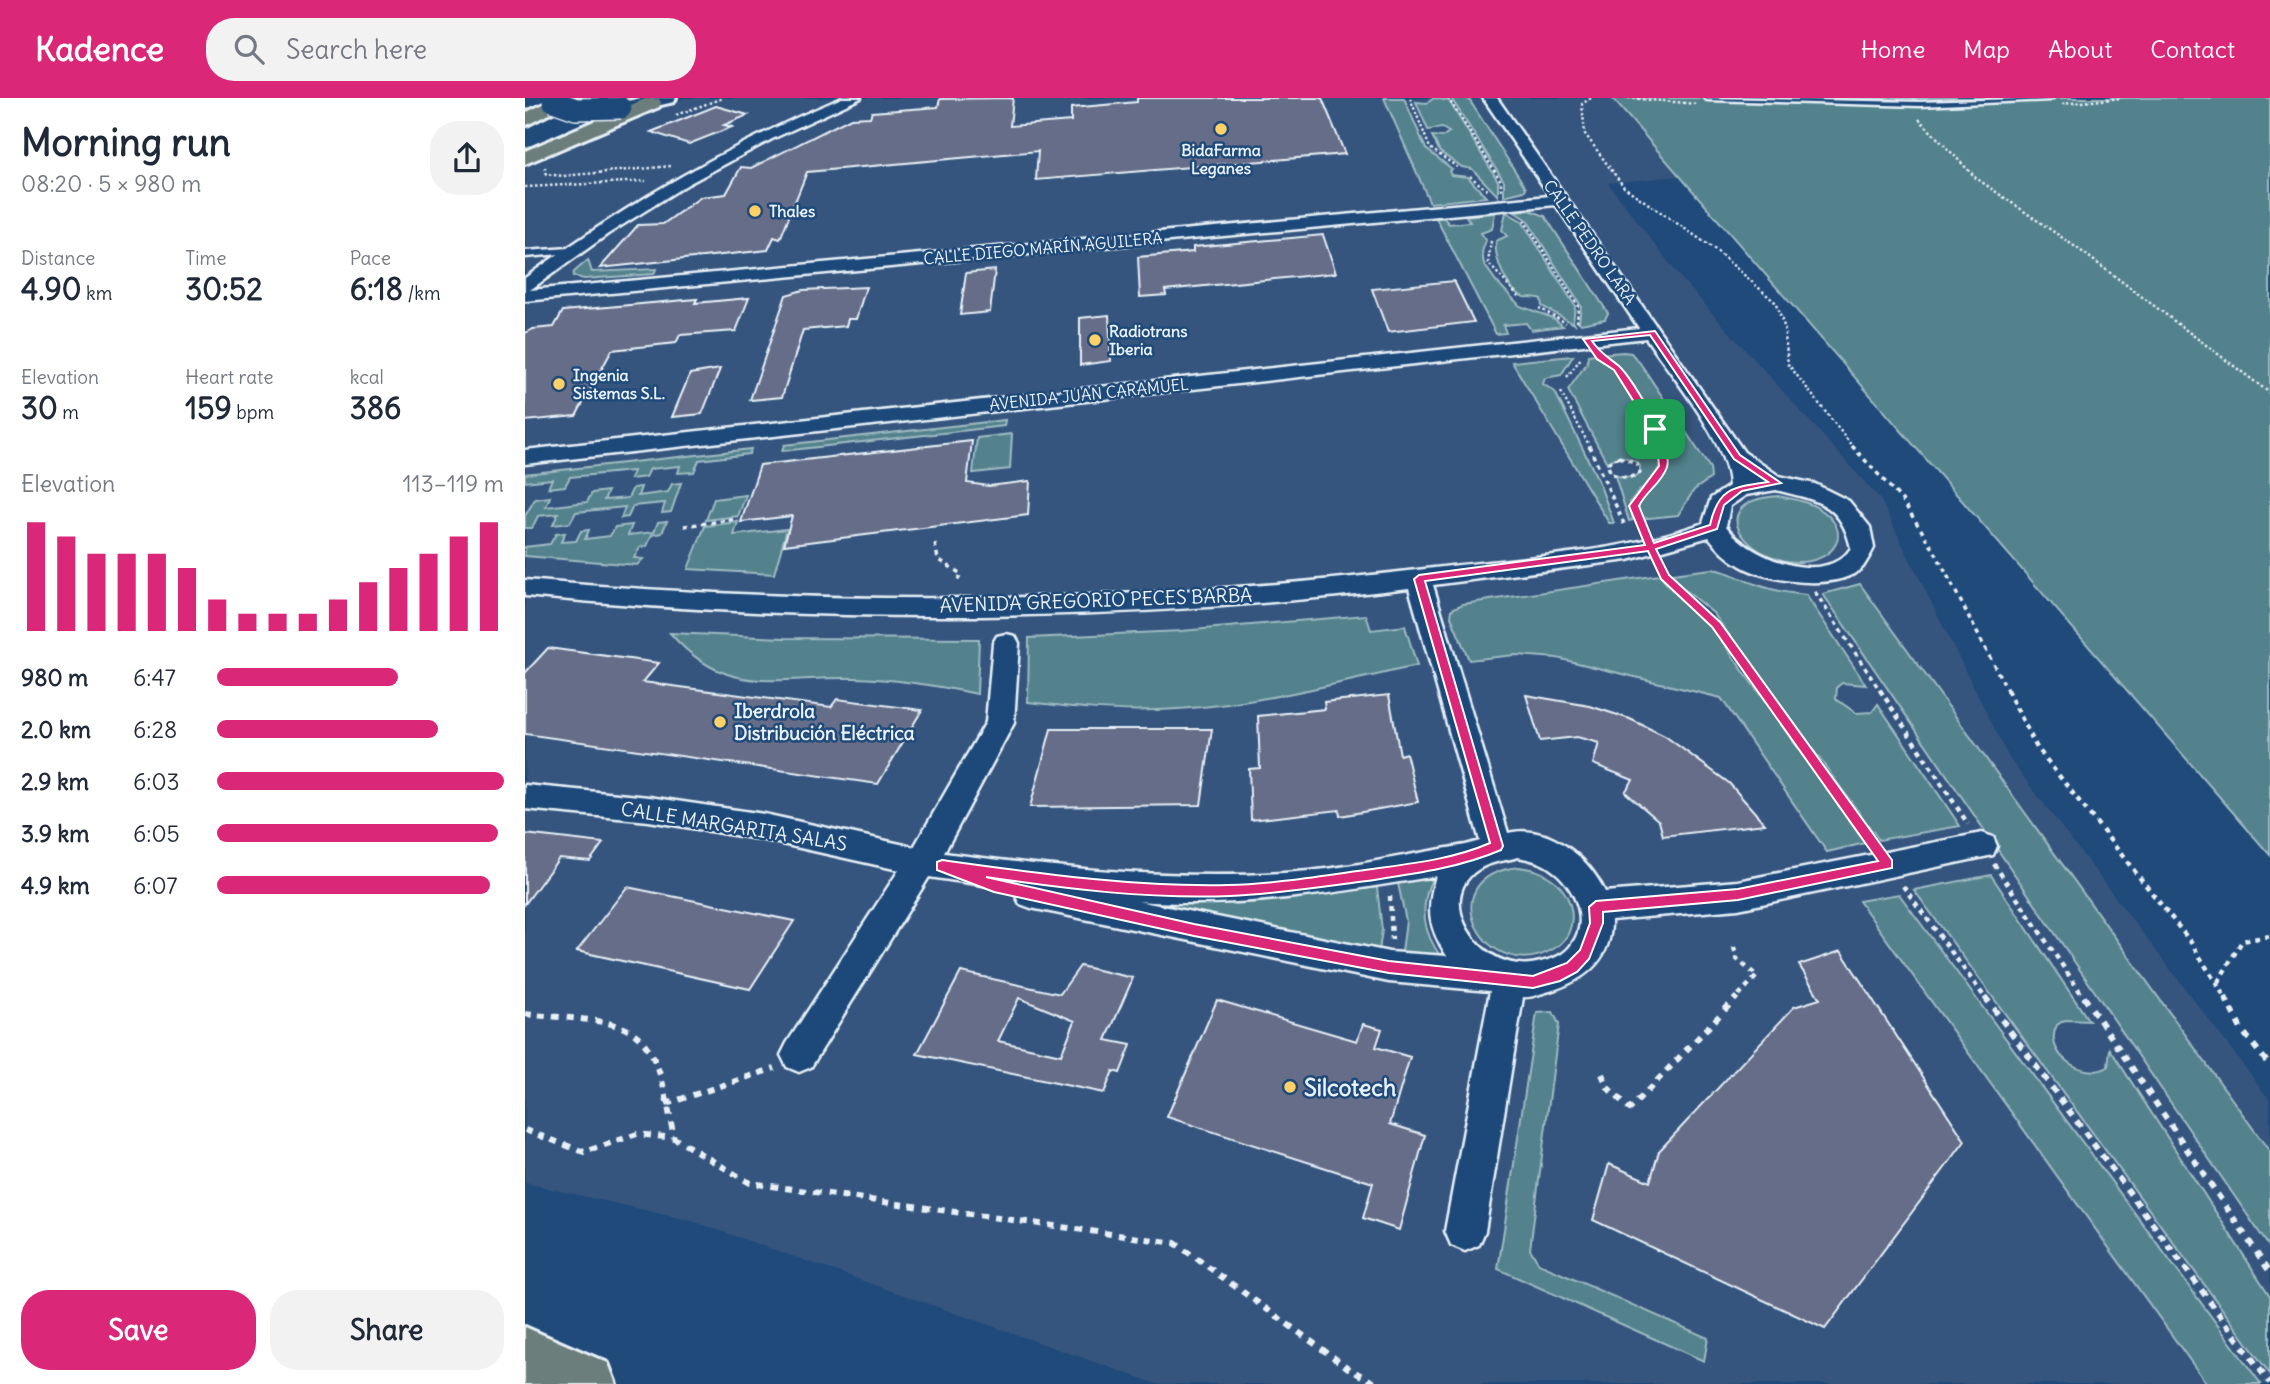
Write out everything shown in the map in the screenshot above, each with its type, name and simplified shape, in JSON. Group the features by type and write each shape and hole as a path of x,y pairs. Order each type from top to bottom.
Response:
{"main road":[{"path":"525,111 545,98"},
{"path":"525,120 571,98"},
{"path":"525,130 590,98"},
{"path":"525,158 659,100"},
{"path":"525,141 621,101"},
{"path":"525,150 621,101"},
{"path":"525,1356 587,1384"},
{"path":"525,1377 555,1384"}],"street":[{"path":"552,98 560,106 576,109 621,101 659,100"},
{"path":"811,115 853,98"},
{"name":"CALLE PEDRO LARA","path":"1490,98 1737,457 1777,483"},
{"path":"525,286 570,251 703,167 838,100"},
{"name":"CALLE DIEGO MARÍN AGUILERA","path":"525,296 1499,202 1562,201"},
{"name":"AVENIDA JUAN CARAMUEL","path":"525,457 1653,332"},
{"name":"CALLE PEDRO LARA","path":"1737,457 1740,489"},
{"path":"1777,483 1819,493 1852,516 1861,537 1857,557 1845,568 1827,574 1805,576 1780,573 1755,565 1729,550 1714,527 1719,503 1740,489 1777,483"},
{"name":"AVENIDA GREGORIO PECES BARBA","path":"525,588 752,605 986,607 1122,603 1419,579 1658,546 1714,527"},
{"name":"AVENIDA GREGORIO PECES BARBA","path":"1658,546 1729,550"},
{"path":"1419,579 1483,852"},
{"path":"799,1055 931,864 1000,723 1006,643"},
{"name":"CALLE MARGARITA SALAS","path":"525,797 649,809 764,827 931,864 1061,882 1170,890 1228,891 1336,881 1483,852"},
{"path":"1518,845 1539,848 1559,857 1576,871 1589,888 1596,907 1593,939 1572,967 1556,976 1533,982 1501,978 1473,965 1456,948 1446,930 1442,909 1445,890 1454,872 1483,852 1518,845"},
{"path":"1596,907 1738,895 1982,846"},
{"name":"CALLE MARGARITA SALAS","path":"931,864 994,886 1194,930 1389,967 1501,978"},
{"path":"1465,1231 1501,978"}],"lane":[{"path":"1707,98 1920,104 2050,98"},
{"path":"525,254 570,251"}],"path":[{"path":"1410,98 1433,151 1457,167"},
{"path":"1448,98 1501,181 1499,202"},
{"path":"1591,98 1582,104 1585,134 1624,187 1641,201 1713,247 1775,302 1784,326 1788,364 1856,450 1902,500 1934,550 2037,748 2190,941 2218,982 2241,1029 2270,1066"},
{"path":"1914,115 1976,178 2077,248 2270,393"},
{"path":"549,163 543,169 546,174 563,176 679,166"},
{"path":"1470,176 1525,221 1578,306 1578,366 1567,377"},
{"path":"525,187 652,181"},
{"path":"1491,241 1488,263 1520,298"},
{"path":"1539,308 1560,317 1600,358 1617,368 1661,442 1664,457 1660,474 1634,506 1658,546 1665,577 1716,624 1888,864 2270,1383"},
{"path":"1561,392 1604,469 1625,526"},
{"path":"1622,457 1637,463 1640,471 1634,477 1624,478 1604,469 1608,461 1622,457"},
{"path":"684,526 738,519"},
{"path":"935,544 938,559 961,574 958,580"},
{"path":"1813,589 1880,695 2270,1272"},
{"path":"1388,888 1393,916 1392,950"},
{"path":"2218,982 2242,941 2270,936"},
{"path":"1602,1074 1608,1088 1630,1109 1757,976 1737,960 1734,947"},
{"path":"525,1014 628,1030 649,1051 674,1138"},
{"path":"2105,1039 2113,1040"},
{"path":"666,1104 776,1068 799,1055"},
{"path":"525,1130 584,1152 637,1134 674,1138 750,1183 1175,1243 1351,1370 1377,1384"}],"shaded area":[{"path":"684,98 2270,98 2270,119 1608,183 1679,276 1880,499 2009,758 2270,1100 2270,1384 1157,1384 692,1221 525,1183 525,161 599,135 625,121"}],"green space":[{"path":"1384,98 1404,98 1426,149 1452,169 1449,171 1451,175 1468,177 1486,197 1430,203"},
{"path":"1434,98 1449,101 1498,181 1498,196 1472,169 1462,167 1440,152 1432,136 1442,137 1449,132 1442,128 1428,130 1416,102 1427,103"},
{"path":"1451,98 1468,98 1526,188 1524,191 1504,196 1504,181"},
{"path":"1612,98 2270,98 2270,855"},
{"path":"1530,210 1545,216 1608,313 1605,319 1581,324 1579,322 1581,306 1527,220 1513,211"},
{"path":"1506,212 1522,221 1575,306 1573,322 1576,325 1542,306 1541,299 1524,297 1507,281 1499,264 1496,248 1496,241 1507,236 1502,230"},
{"path":"1495,213 1492,229 1481,233 1486,240 1482,252 1484,264 1520,306 1553,318 1563,326 1531,330 1526,323 1503,325 1506,333 1496,334 1436,218 1444,218 1449,224 1470,222 1466,216"},
{"path":"588,260 592,272 656,269 654,274 584,279 573,276"},
{"path":"1631,353 1640,363 1710,468 1711,478 1694,490 1678,515 1640,519 1640,501 1663,475 1668,455 1656,423 1634,387 1619,368 1599,354"},
{"path":"1594,354 1615,369 1659,443 1661,454 1658,471 1630,502 1633,520 1629,521 1615,476 1634,477 1640,473 1640,466 1624,457 1607,463 1568,390 1587,363 1588,355"},
{"path":"1573,356 1561,375 1545,378 1543,384 1555,392 1598,480 1614,523 1609,523 1512,362"},
{"path":"1005,420 1004,426 782,451 784,445"},
{"path":"1012,434 1010,469 973,473 977,438"},
{"path":"751,449 749,454 699,460 694,472 678,473 680,466 650,469 646,477 630,479 633,471 570,477 565,486 548,488 552,479 525,482 525,474"},
{"path":"681,483 671,512 662,513 665,503 633,506 628,517 621,518 625,507 576,512 570,523 553,525 558,514 538,516 532,528 525,528 525,516 535,499 550,497 546,507 587,502 592,493 608,491 604,500 628,498 633,488 641,487 638,496 668,492 672,484"},
{"path":"746,495 738,516 706,520 714,499"},
{"path":"1778,496 1814,506 1832,519 1838,534 1837,541 1828,553 1810,561 1789,561 1770,556 1742,534 1737,522 1740,510 1753,501"},
{"path":"667,521 662,533 652,535 647,546 640,547 634,558 643,559 637,565 525,556 525,547 550,544 556,534 565,533 561,542 576,541 581,531 589,530 585,539 610,536 615,527 632,525 628,535 654,532 658,522"},
{"path":"738,522 734,535 787,529 774,574 688,569 705,526"},
{"path":"1711,569 1767,588 1806,595 1866,685 1842,683 1837,687 1836,699 1856,713 1872,712 1878,704 1960,826 1879,840 1713,613 1681,587 1672,574"},
{"path":"1659,575 1684,603 1712,627 1865,843 1827,852 1721,698 1557,658 1515,655 1469,660 1451,617 1452,609 1463,604"},
{"path":"1860,584 2270,1152 2270,1248 1823,594"},
{"path":"1366,615 1371,630 1405,626 1417,666 1223,705 1125,710 1028,702 1029,638 1181,631"},
{"path":"670,633 784,638 979,639 977,694 885,680 755,680 733,676 712,668 691,654"},
{"path":"1519,867 1542,873 1558,884 1569,902 1571,912 1572,922 1564,941 1555,948 1530,957 1508,955 1489,944 1477,927 1471,908 1476,890 1491,875"},
{"path":"1991,875 2089,1021 2065,1020 2057,1025 2055,1045 2060,1054 2067,1062 2077,1067 2098,1070 2108,1067 2110,1049 2270,1296 2270,1374 1914,890"},
{"path":"1433,876 1424,908 1425,918 1430,938 1442,958 1402,952 1406,921 1398,883"},
{"path":"1377,887 1382,930 1379,951 1122,903 1150,900 1254,901"},
{"path":"1899,894 2261,1384 2207,1384 1859,901"},
{"path":"1553,1012 1559,1024 1530,1249 1539,1264 1708,1338 1704,1361 1498,1269 1537,1013"}],"building":[{"path":"1013,98 1010,126 1071,121 1071,108 1137,102 1137,98 1322,98 1345,154 1036,180 1038,151 807,172 780,239 774,237 768,250 600,268 638,225 663,224 701,197 726,194 741,167 751,168 851,118 870,117 872,112 938,107 940,99"},
{"path":"716,106 748,115 724,125 732,127 689,144 651,132"},
{"path":"1323,235 1336,273 1165,290 1166,295 1140,297 1138,257 1193,252 1193,247"},
{"path":"995,270 990,312 960,315 966,273"},
{"path":"1454,281 1474,322 1388,332 1372,289"},
{"path":"866,287 856,319 848,319 846,326 803,330 782,397 750,400 786,295 803,290"},
{"path":"749,298 736,331 680,335 676,343 612,350 576,416 525,421 525,333 533,329 554,327 563,311 697,299 695,303"},
{"name":"Radiotrans Iberia","path":"1109,315 1111,361 1080,365 1080,318"},
{"path":"720,369 702,414 672,417 690,374"},
{"path":"972,441 967,483 989,486 1030,481 1028,515 784,545 792,516 741,522 760,465"},
{"name":"Iberdrola Distribución Eléctrica","path":"548,648 659,663 643,682 831,707 837,699 922,710 878,784 525,734 525,673"},
{"path":"1389,695 1400,755 1406,753 1418,802 1340,816 1339,810 1251,820 1249,769 1260,768 1258,716 1325,709 1324,702"},
{"path":"1526,695 1590,706 1630,719 1665,736 1729,783 1765,824 1663,836 1659,821 1625,792 1633,780 1593,764 1599,743 1577,737 1540,741"},
{"path":"1051,729 1212,729 1201,805 1030,807"},
{"path":"525,834 603,843 590,861 559,858 525,904"},
{"path":"627,887 794,921 750,989 577,951"},
{"path":"1841,951 1965,1141 1825,1329 1593,1220 1609,1164 1650,1182 1659,1151 1794,1007 1820,999 1799,965"},
{"path":"1080,966 1133,978 1106,1040 1131,1045 1120,1073 1113,1071 1104,1093 917,1054 961,972 1060,994","holes":["1019,998 1075,1021 1061,1055 998,1041"]},
{"name":"Silcotech","path":"1217,1000 1357,1041 1363,1024 1382,1029 1376,1047 1410,1057 1390,1124 1425,1135 1399,1230 1363,1218 1373,1183 1167,1117"}],"place":[{"name":"BidaFarma Leganes","path":"1221,129"},
{"name":"Thales","path":"755,211"},
{"name":"Radiotrans Iberia","path":"1095,340"},
{"name":"Ingenia Sistemas S.L.","path":"559,384"},
{"name":"Iberdrola Distribución Eléctrica","path":"720,722"},
{"name":"Silcotech","path":"1290,1087"}],"route":[{"path":"1655,429 1617,368 1600,358 1587,339 1653,332 1737,457 1777,483 1740,489 1728,495 1719,503 1714,527 1665,545 1651,547 1665,577 1716,624 1888,864 1738,895 1596,907 1597,923 1585,954 1572,967 1556,976 1533,982 1389,967 1194,930 994,886 942,866 1061,882 1170,890 1228,891 1285,887 1384,873 1468,858 1497,846 1419,579 1651,547 1634,506 1639,496 1654,483 1663,466 1661,442 1655,429"}]}
